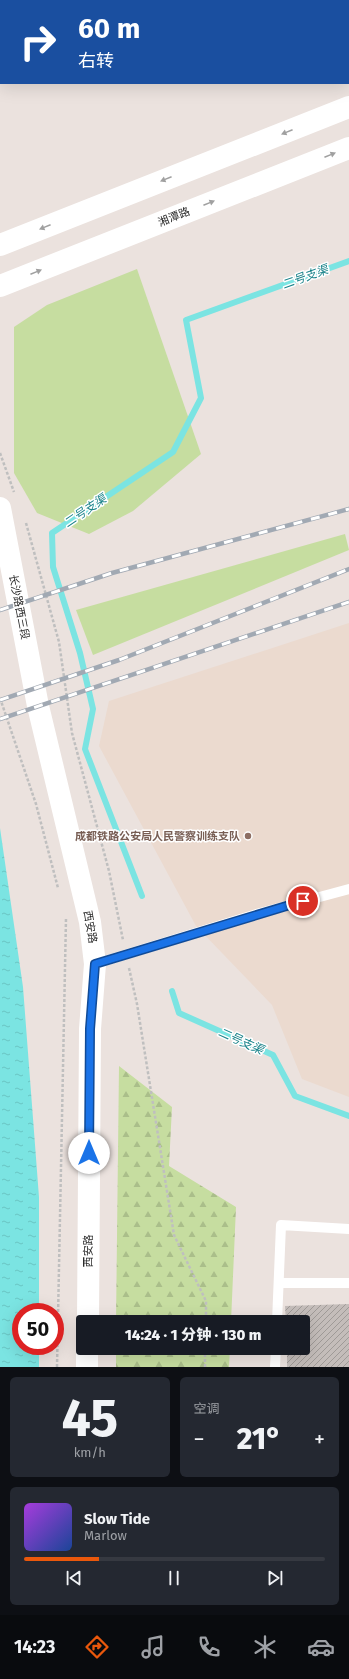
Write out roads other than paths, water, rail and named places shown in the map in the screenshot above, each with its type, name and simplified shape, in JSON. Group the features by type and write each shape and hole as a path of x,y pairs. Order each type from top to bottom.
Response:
{"main road":[{"path":"0,245 349,107"},
{"name":"湘潭路","path":"0,286 349,148"},
{"name":"长沙路西三段","path":"8,501 38,706"},
{"name":"西安路","path":"38,706 90,922 95,964 90,1029 88,1315"},
{"path":"87,1367 88,1355"}],"lane":[{"path":"95,964 260,913 349,889"},
{"path":"277,1315 281,1225 349,1229"},
{"path":"279,1283 349,1283"},
{"path":"275,1367 276,1355"}],"water":[{"path":"0,828 23,987 39,1197 39,1303 12,1303 12,1355 39,1355 39,1367 0,1367"}],"waterway":[{"name":"二号支渠","path":"142,896 85,749 93,709 80,653 53,567 52,533 173,452 201,398 186,320 349,261"},
{"name":"二号支渠","path":"172,991 179,1013 273,1055 295,1096 349,1116"}],"railway":[{"path":"0,610 112,573 349,509"},
{"path":"0,700 119,660 349,569"},
{"path":"0,719 349,602"}],"place":[{"name":"成都铁路公安局人民警察训练支队","path":"248,836"}]}
